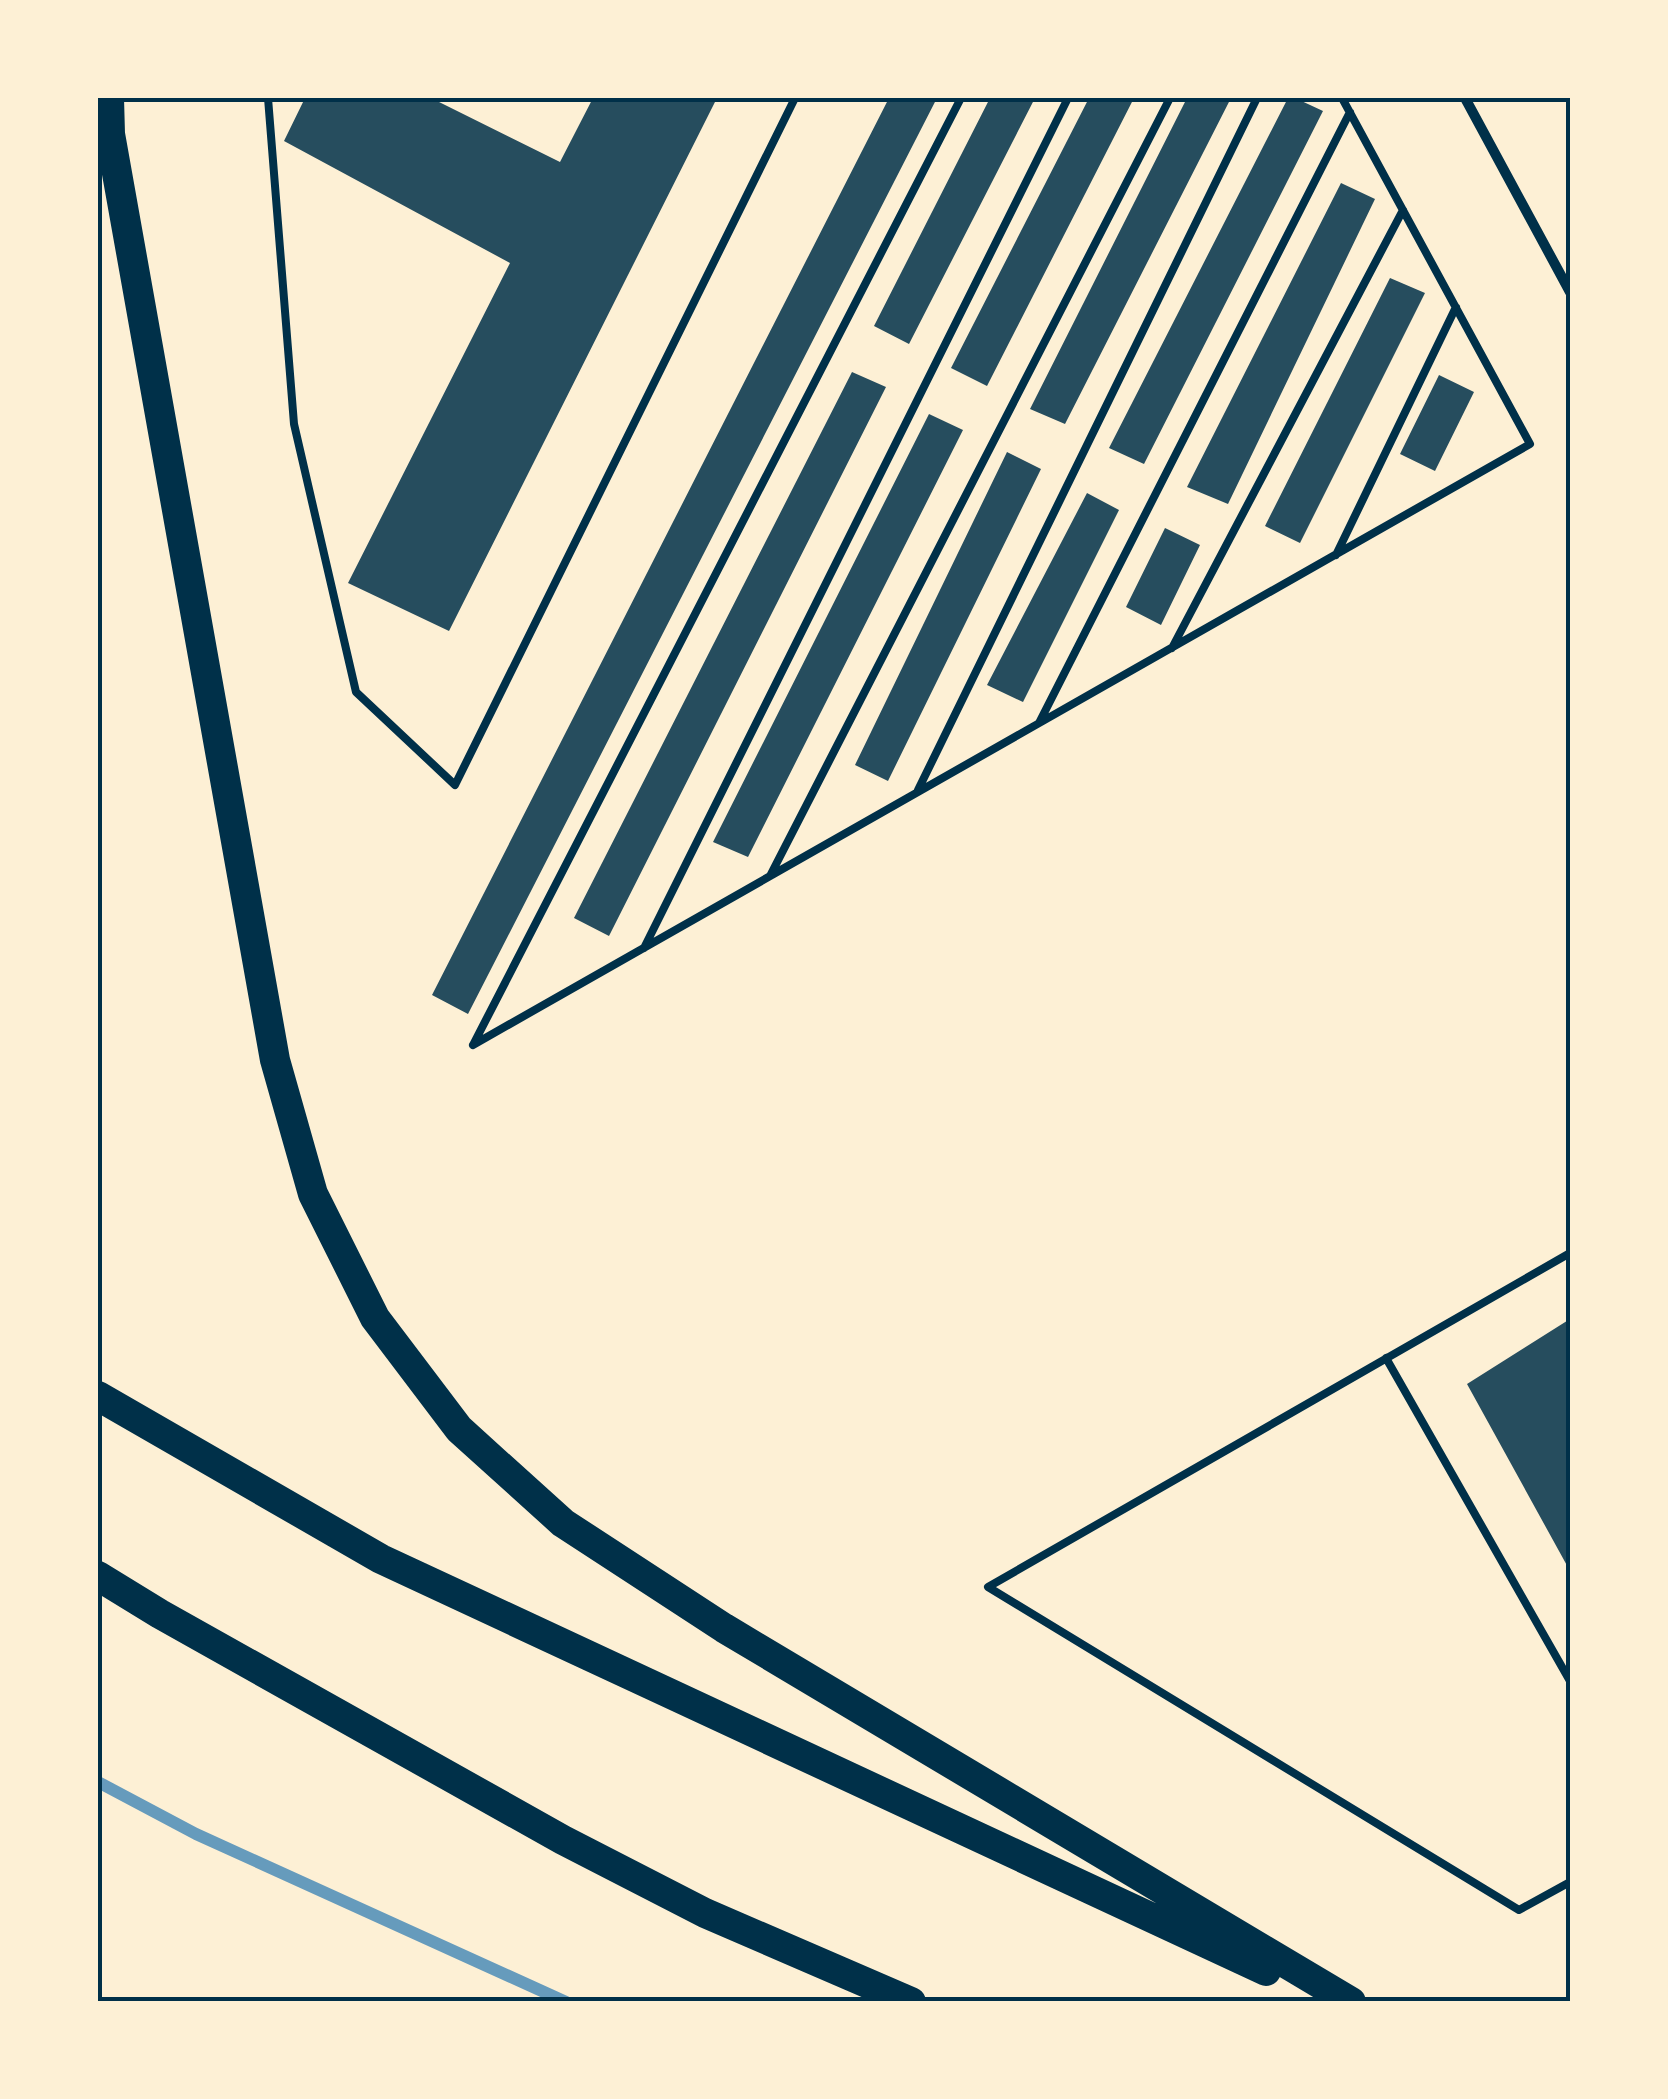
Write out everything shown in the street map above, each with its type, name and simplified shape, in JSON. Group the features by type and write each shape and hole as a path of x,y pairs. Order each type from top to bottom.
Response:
{"highway":[{"path":"108,98 110,134 275,1060 313,1194 375,1318 459,1429 563,1523 724,1628 1351,2002"},
{"path":"98,1396 381,1559 1332,2002"},
{"path":"98,1576 546,1830 704,1913 911,2002"},
{"path":"98,1586 160,1614"}],"street":[{"path":"1465,98 1566,273 1570,292"}],"lane":[{"path":"268,98 294,424 356,692 455,785 795,98"},
{"path":"961,98 472,1046 1530,444 1342,98"},
{"path":"644,948 1068,98"},
{"path":"770,876 1170,98"},
{"path":"917,793 1257,98"},
{"path":"1039,723 1350,112"},
{"path":"1172,648 1403,210"},
{"path":"1336,555 1456,307"},
{"path":"1570,1253 988,1588 1519,1910 1570,1882"},
{"path":"1386,1358 1570,1680"}],"building":[{"path":"305,98 431,98 560,162 593,98 717,98 449,631 348,583 510,263 284,141"},
{"path":"889,98 937,98 468,1014 432,995"},
{"path":"990,98 1035,98 909,344 874,326"},
{"path":"1089,98 1134,98 987,386 951,368"},
{"path":"1187,98 1231,98 1065,424 1030,409"},
{"path":"1288,98 1323,111 1144,464 1109,448"},
{"path":"1341,183 1375,199 1228,504 1187,487"},
{"path":"1390,278 1425,293 1300,543 1265,526"},
{"path":"852,372 886,387 609,936 574,918"},
{"path":"1439,375 1474,392 1435,471 1400,454"},
{"path":"929,414 963,430 748,857 713,842"},
{"path":"1007,452 1041,469 888,781 855,765"},
{"path":"1087,493 1119,510 1023,702 987,685"},
{"path":"1165,528 1200,545 1161,625 1126,607"},
{"path":"1570,1319 1570,1571 1467,1384"}],"waterway":[{"path":"98,1782 196,1834 566,2002"}]}
